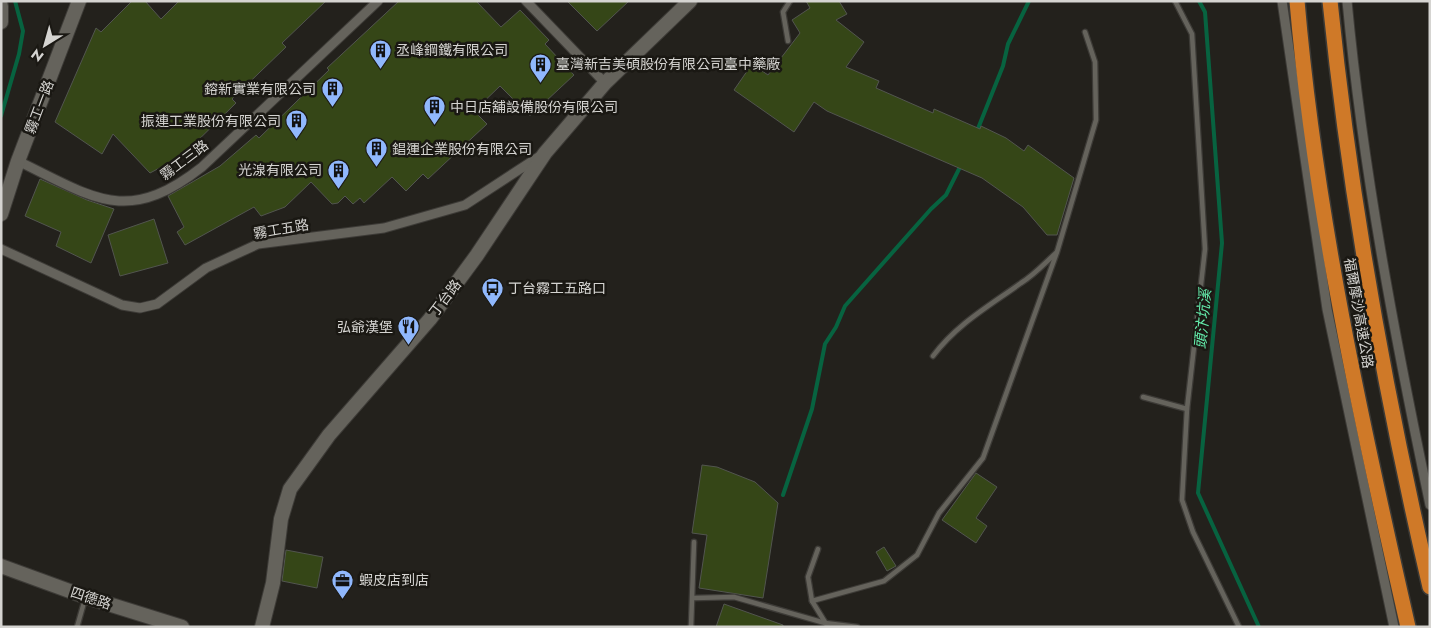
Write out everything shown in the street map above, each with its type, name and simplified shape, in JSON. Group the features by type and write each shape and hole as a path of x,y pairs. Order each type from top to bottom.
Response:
{"highway":[{"name":"福爾摩沙高速公路","path":"1297,1 1303,74 1327,227 1361,412 1408,627"},
{"name":"福爾摩沙高速公路","path":"1330,1 1336,68 1358,222 1392,407 1430,587"}],"street":[{"name":"霧工一路","path":"1,214 18,161 79,1"},
{"name":"霧工三路","path":"18,161 88,196 121,203 160,195 183,182 202,167 378,1"},
{"path":"526,1 605,83"},
{"name":"丁台路","path":"262,627 273,583 281,519 290,489 328,434 430,319 545,154 605,83 690,1"},
{"path":"1282,1 1327,309 1394,627"},
{"path":"1347,1 1370,185 1405,381 1430,505"},
{"path":"1,6 1,22"},
{"name":"霧工五路","path":"1,249 122,305 140,308 157,304 206,268 258,244 384,228 465,205 545,154"},
{"name":"四德路","path":"1,566 86,597 182,627"}],"lane":[{"path":"788,41 782,12 790,1"},
{"path":"1175,1 1192,34 1206,249 1187,409 1182,500 1193,532 1240,627"},
{"path":"812,601 884,581 917,556 939,513 983,458 1058,252 1096,120 1095,62 1085,32"},
{"path":"933,356 948,337 979,311 1023,282 1058,252"},
{"path":"1143,397 1187,409"},
{"path":"691,627 694,598 694,542"},
{"path":"818,549 808,577 812,601 827,625"},
{"path":"77,627 86,597"},
{"path":"694,598 734,597 827,625 856,627"}],"building":[{"path":"132,1 145,1 161,19 179,1 326,1 282,43 286,47 232,99 236,103 182,156 150,173 113,134 102,154 55,122 96,28 101,32"},
{"path":"399,1 476,1 501,27 520,10 549,40 545,44 574,75 530,116 500,86 474,111 487,124 428,179 423,174 406,191 392,177 364,203 360,198 353,204 345,196 338,203 332,204 311,182 285,207 261,216 254,207 185,245 177,232 184,227 168,196 220,166 256,135 259,138 329,70 327,68"},
{"path":"567,1 629,1 597,31"},
{"path":"806,1 839,1 847,14 836,20 864,42 846,67 879,81 876,88 933,113 934,109 980,129 981,126 1006,138 1024,151 1028,145 1074,178 1057,235 1047,235 1023,207 982,178 827,111 814,102 794,132 734,90 752,64 768,75 800,33 792,20 810,8"},
{"path":"40,179 87,200 114,209 91,263 56,246 61,232 25,216"},
{"path":"154,219 168,263 120,276 108,235"},
{"path":"702,465 717,467 755,482 778,503 763,598 699,588 707,535 692,533"},
{"path":"976,473 997,487 976,518 987,526 976,543 942,520"},
{"path":"884,547 896,566 887,571 876,552"},
{"path":"286,550 323,557 317,588 282,581"},
{"path":"724,604 783,625 783,627 716,627"}],"waterway":[{"path":"1,116 19,54 23,31 15,1"},
{"path":"977,131 1003,66 1008,44 1029,1"},
{"name":"頭汴坑溪","path":"1199,1 1205,12 1222,243 1198,493 1259,627"},
{"path":"783,495 812,409 825,344 836,327 845,306 931,209 946,195 961,165"}],"place":[{"name":"丞峰鋼鐵有限公司","path":"380,69"},
{"name":"臺灣新吉美碩股份有限公司臺中藥廠","path":"540,83"},
{"name":"鎔新實業有限公司","path":"332,108"},
{"name":"中日店舖設備股份有限公司","path":"434,126"},
{"name":"振連工業股份有限公司","path":"297,140"},
{"name":"錩運企業股份有限公司","path":"376,168"},
{"name":"光湶有限公司","path":"338,189"},
{"name":"丁台霧工五路口","path":"492,307"},
{"name":"弘爺漢堡","path":"409,346"},
{"name":"蝦皮店到店","path":"343,599"}]}
